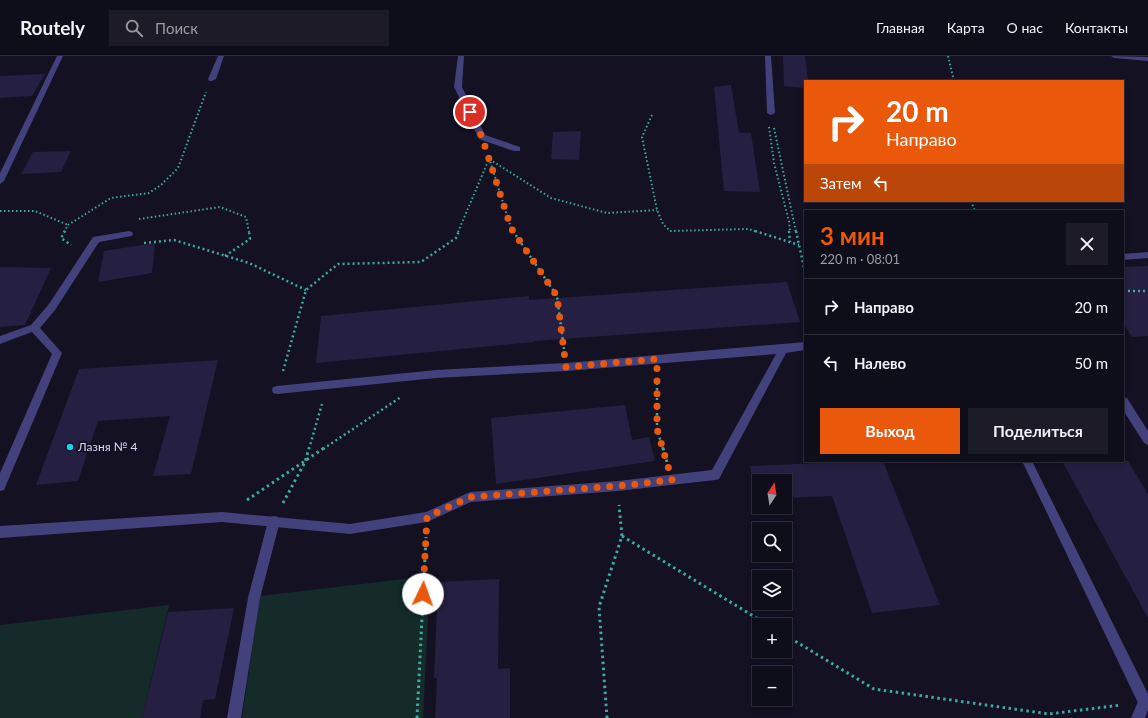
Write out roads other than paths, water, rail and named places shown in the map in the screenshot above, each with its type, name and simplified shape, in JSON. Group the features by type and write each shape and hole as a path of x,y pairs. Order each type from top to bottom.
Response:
{"street":[{"path":"0,181 60,56"},
{"path":"212,79 221,56"},
{"path":"461,56 458,87 482,137 517,149"},
{"path":"768,56 771,113"},
{"path":"1114,56 1148,59"},
{"path":"0,340 34,328 52,307 96,239 129,234"},
{"path":"1124,257 1148,255"},
{"path":"0,486 57,353 34,328"},
{"path":"277,390 436,374 566,367 804,346"},
{"path":"0,532 222,517 350,529 427,517 470,497 618,486 715,475 783,349"},
{"path":"1124,403 1148,440"},
{"path":"1027,462 1146,701 1138,718"},
{"path":"234,718 254,598 274,522"}],"place":[{"name":"Лазня № 4","path":"70,447"}]}
